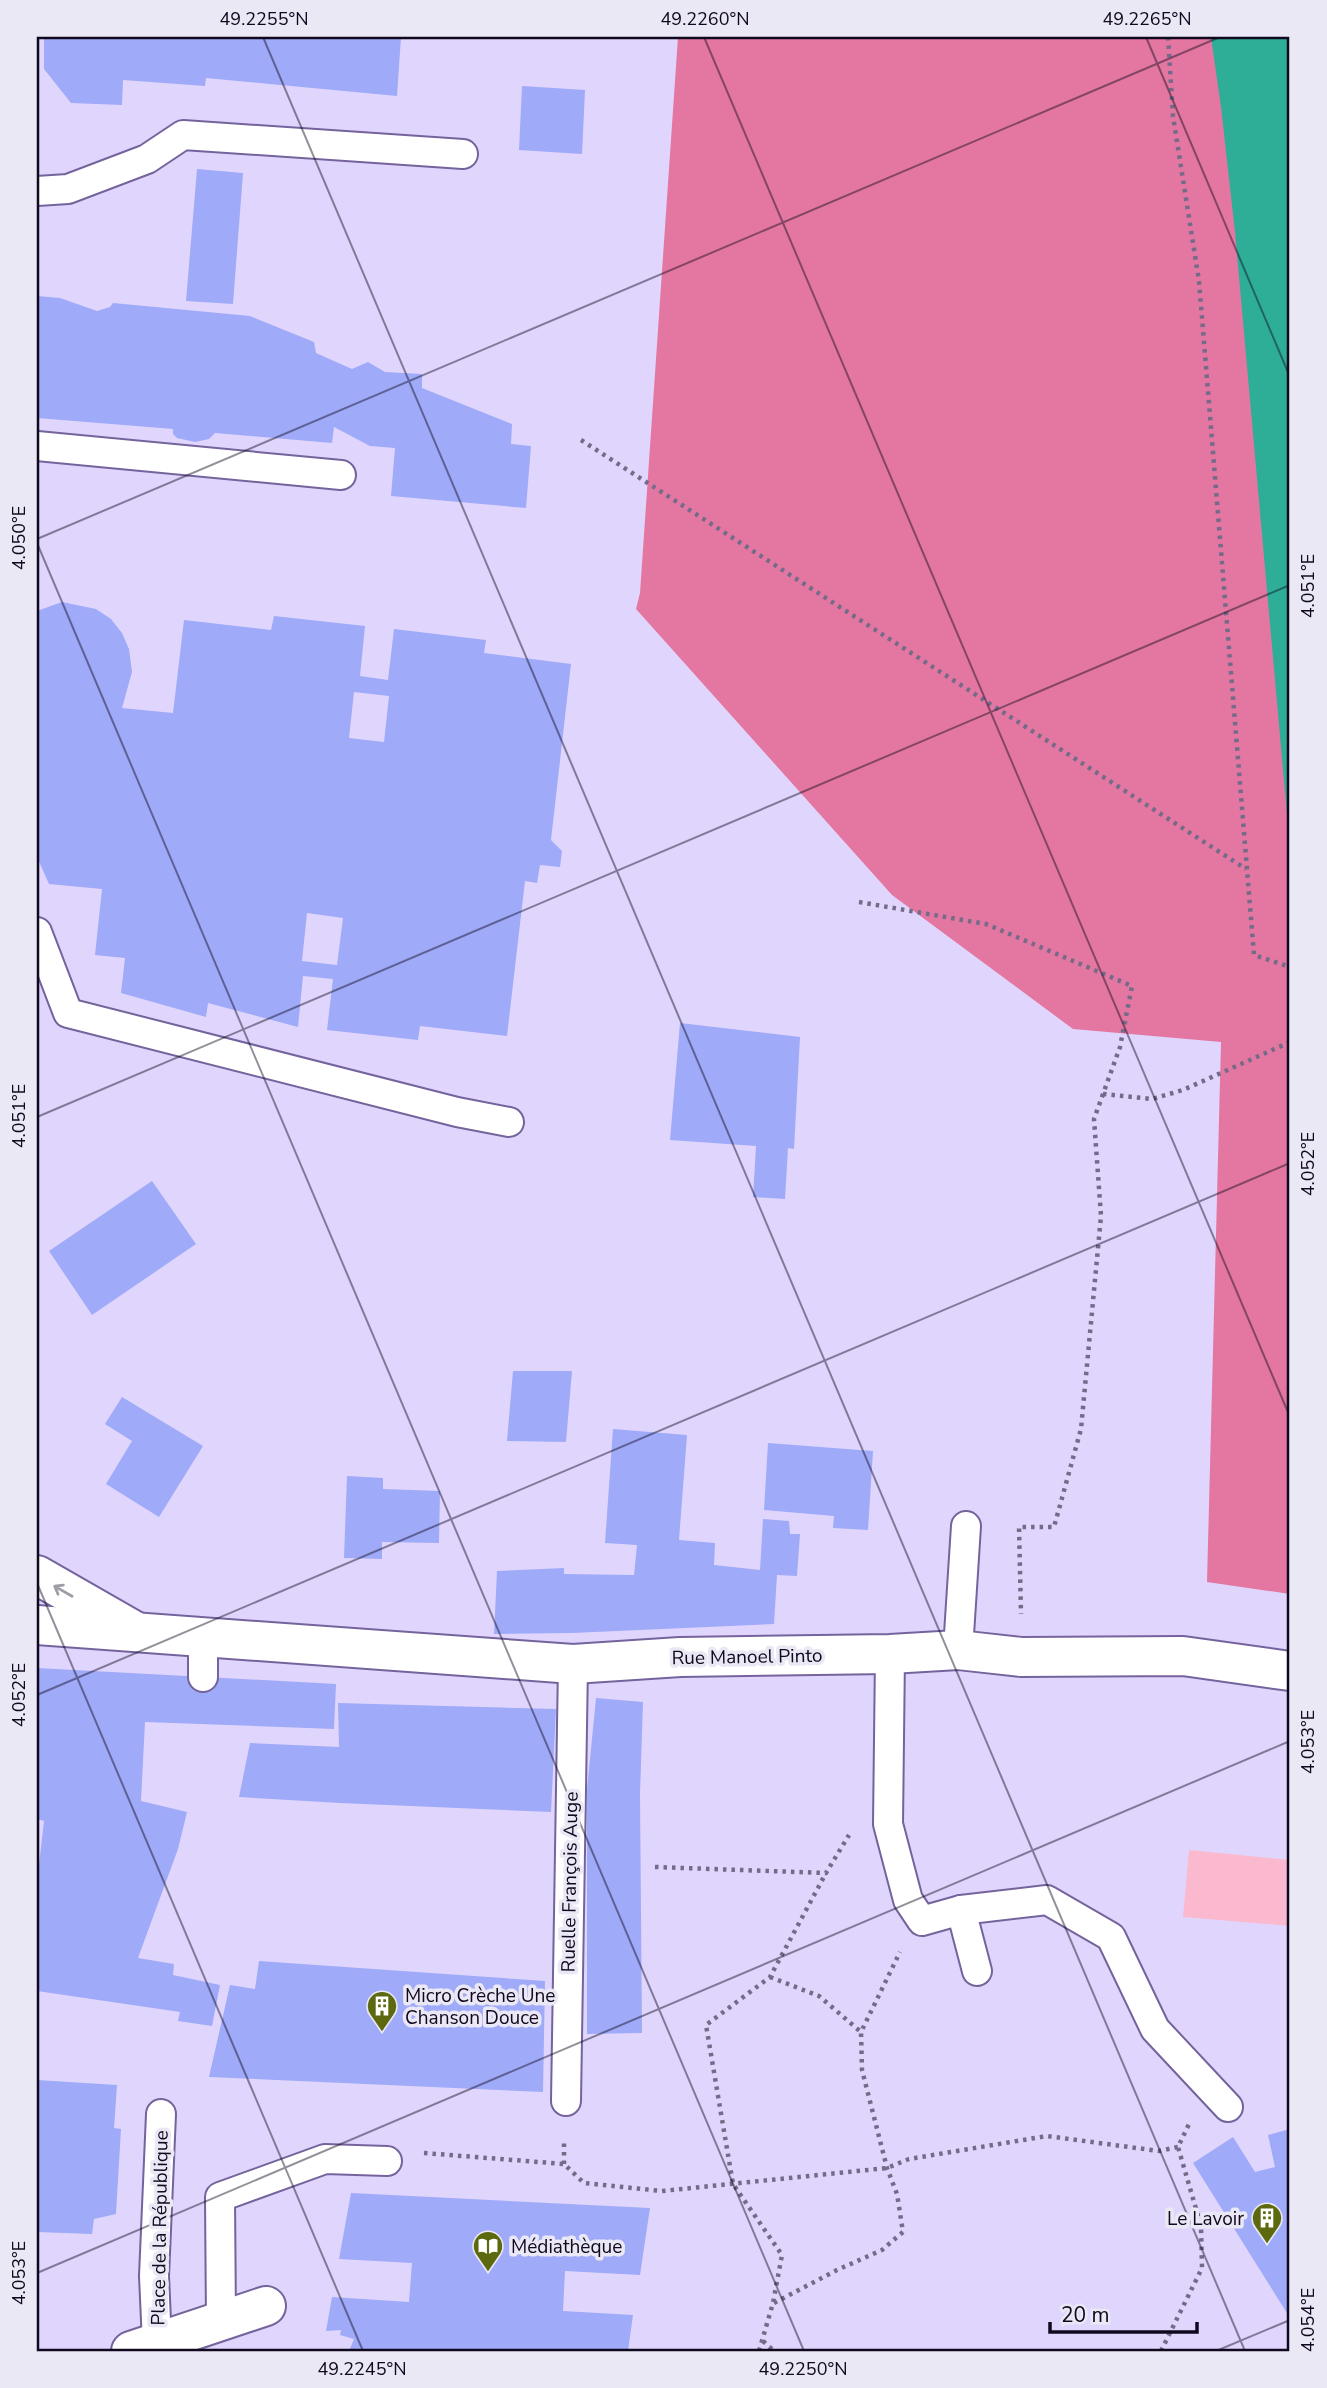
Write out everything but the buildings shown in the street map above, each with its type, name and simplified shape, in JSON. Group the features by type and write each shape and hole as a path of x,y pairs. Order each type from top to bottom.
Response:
{"main road":[{"path":"37,1576 133,1630"},
{"name":"Rue Manoel Pinto","path":"37,1625 573,1664 680,1657 890,1654 958,1650 1021,1657 1183,1656 1290,1671"},
{"name":"Place de la République","path":"149,2348 266,2306"}],"lane":[{"path":"37,191 68,189 147,159 183,135 463,153"},
{"path":"37,446 341,475"},
{"path":"37,932 68,1013 457,1112 509,1122"},
{"path":"958,1650 966,1526"},
{"path":"203,1636 203,1677"},
{"path":"890,1654 888,1824 908,1900 922,1921 961,1910 1047,1900 1111,1937 1155,2029 1228,2107"},
{"name":"Ruelle François Auge","path":"565,2101 573,1664"},
{"path":"961,1910 977,1971"},
{"name":"Place de la République","path":"149,2348 162,2114"},
{"path":"221,2321 220,2197 325,2159 387,2161"}],"path":[{"path":"1168,37 1172,116 1199,281 1254,955 1290,969"},
{"path":"582,440 1247,869"},
{"path":"859,902 986,924 1132,986 1120,1046 1094,1119 1101,1216 1081,1429 1055,1527 1019,1527 1021,1657"},
{"path":"1103,1094 1152,1099 1183,1090 1290,1042"},
{"path":"760,2351 782,2255 733,2184 706,2025 770,1977 826,1872 888,1772"},
{"path":"655,1867 826,1872"},
{"path":"773,2303 882,2250 903,2232 897,2194 887,2168 862,2070 861,2032 901,1950 922,1921"},
{"path":"770,1977 819,1996 861,2032"},
{"path":"1161,2351 1202,2268 1201,2226 1178,2147 1208,2085"},
{"path":"387,2161 404,2152 564,2164 584,2183 662,2191 887,2168 909,2159 1048,2136 1159,2151 1178,2147"},
{"path":"762,2341 774,2351"}],"shaded area":[{"path":"678,37 1290,37 1290,1594 1207,1582 1221,1042 1073,1029 892,895 636,609 640,593"},
{"path":"1211,37 1290,37 1290,848 1235,232"},
{"path":"1189,1850 1290,1860 1290,1926 1183,1917"}],"place":[{"name":"Micro Crèche Une Chanson Douce","path":"382,2033"},
{"name":"Le Lavoir","path":"1267,2245"},
{"name":"Médiathèque","path":"488,2273"}]}
